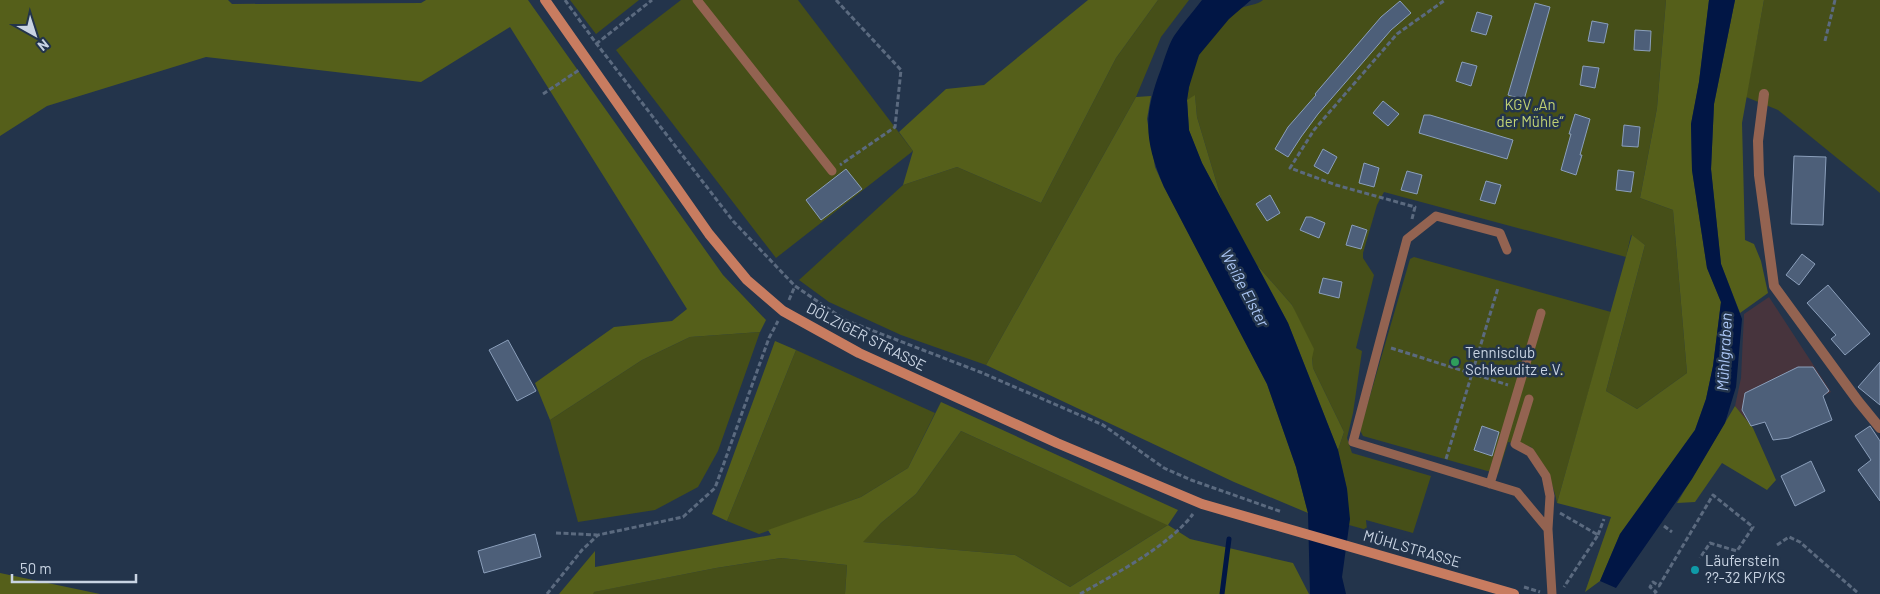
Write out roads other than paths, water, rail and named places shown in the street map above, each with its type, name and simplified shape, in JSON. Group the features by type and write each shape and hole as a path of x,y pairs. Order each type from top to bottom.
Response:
{"street":[{"name":"DÖLZIGER STRASSE","path":"545,0 709,234 747,280 784,311 860,353 1057,443 1202,504 1302,533"},
{"path":"1764,94 1758,141 1759,175 1774,286 1880,428"},
{"name":"MÜHLSTRASSE","path":"1302,533 1514,594"}],"lane":[{"path":"697,0 832,171"},
{"path":"1507,250 1500,233 1436,216 1407,239 1353,442 1517,492 1548,528"},
{"path":"1490,484 1541,313"},
{"path":"1529,399 1515,444 1530,452 1546,476 1550,496 1548,528 1552,594"}],"water":[{"name":"Weiße Elster","path":"1202,0 1251,0 1229,19 1199,55 1187,100 1189,130 1202,163 1288,323 1338,450 1347,489 1350,519 1342,577 1346,594 1310,594 1308,513 1296,467 1267,384 1164,187 1153,155 1148,128 1155,86 1174,36"},
{"name":"Mühlgraben","path":"1709,0 1735,0 1714,104 1711,169 1721,264 1742,319 1736,387 1725,423 1692,479 1616,588 1600,581 1620,534 1695,430 1706,399 1713,366 1721,302 1707,268 1692,170 1691,124 1699,82"}],"waterway":[{"path":"1222,594 1229,539"}],"place":[{"name":"Tennisclub Schkeuditz e.V.","path":"1455,362"},
{"name":"Läuferstein ??-32 KP/KS","path":"1695,570"}],"park label":[{"name":"KGV „An der Mühle“","path":"1530,114"}]}
